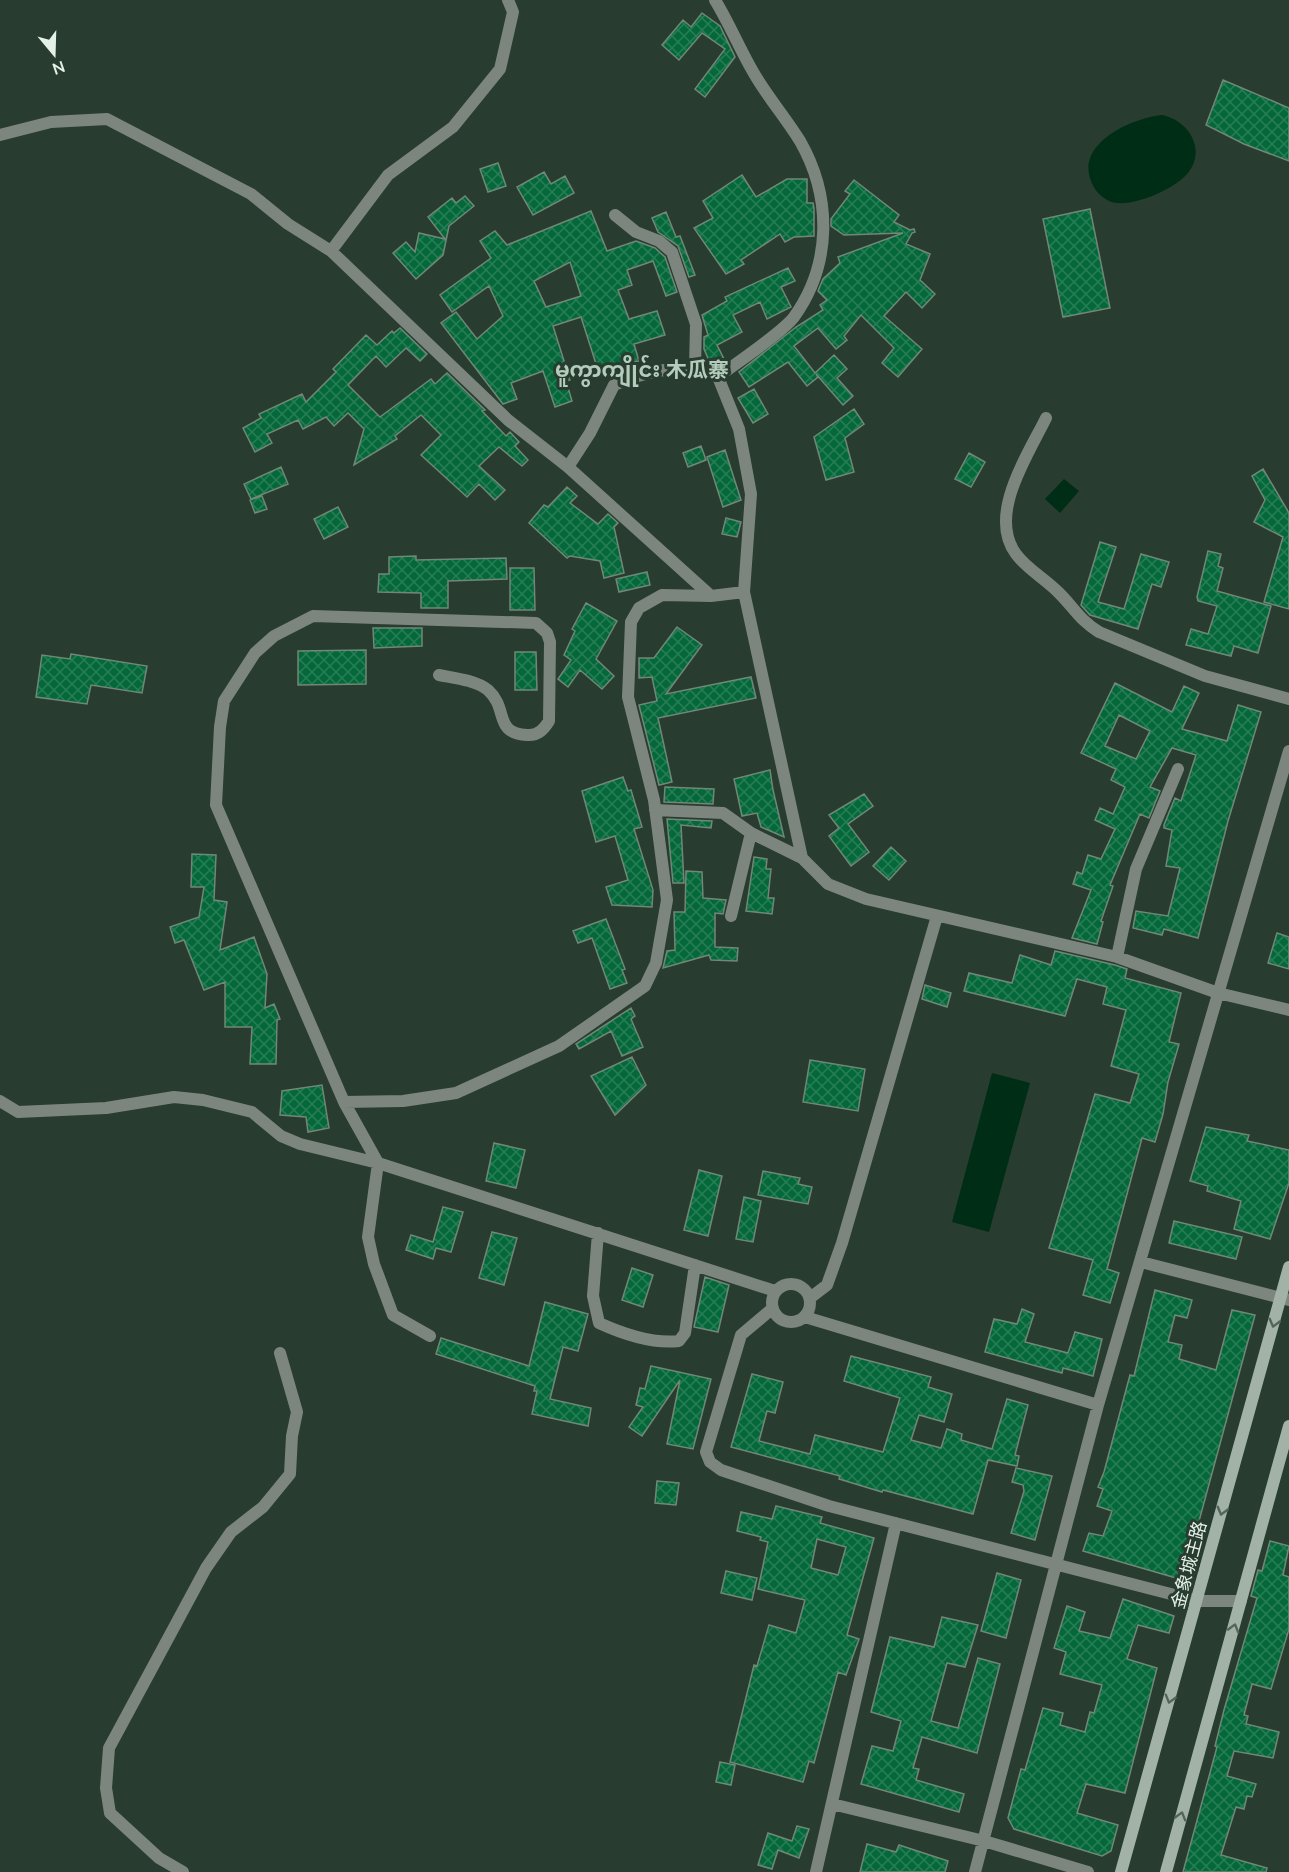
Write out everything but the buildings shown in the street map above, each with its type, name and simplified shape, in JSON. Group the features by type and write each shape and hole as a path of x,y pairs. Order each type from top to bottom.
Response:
{"main road":[{"name":"金象城主路","path":"1121,1872 1285,1299 1289,1267"},
{"path":"1166,1872 1289,1426"}],"street":[{"path":"331,250 388,175 453,127 500,69 513,12 508,0"},
{"path":"715,0 757,78 800,141 819,185 824,222 821,260 807,295 792,320 718,376"},
{"path":"0,135 51,122 107,118 251,194 288,224 331,250 508,420 568,467 711,596"},
{"path":"615,215 636,232 659,241 672,252 696,324 695,368"},
{"path":"568,467 590,433 614,385 637,375 695,368 718,376 739,429 751,494 744,592 802,858"},
{"path":"1046,418 1008,496 1007,537 1015,553 1058,591 1084,623 1100,632 1205,676 1289,699"},
{"path":"344,1102 403,1101 456,1093 559,1046 645,986 656,963 667,900 656,810 628,697 632,660 631,622 639,608 662,596 711,596 744,592"},
{"path":"429,1336 393,1315 374,1264 368,1237 378,1163 344,1102 216,805 220,727 224,701 255,653 274,636 313,616 536,623 547,633 550,642 549,720 544,730 532,735 513,734 506,728 500,707 489,692 479,684 438,675"},
{"path":"975,1872 1098,1405 1289,751"},
{"path":"1117,957 1136,869 1178,769"},
{"path":"656,810 723,813 752,833 802,858 828,884 866,899 1117,957 1218,993 1289,1010"},
{"path":"731,916 752,833"},
{"path":"810,1298 827,1285 842,1243 937,916"},
{"path":"0,1101 18,1112 106,1108 174,1097 203,1100 252,1112 281,1136 300,1144 378,1163 775,1291"},
{"path":"598,1233 595,1309 599,1323 612,1329 662,1343 679,1341 685,1333 694,1265"},
{"path":"1141,1262 1285,1299"},
{"path":"772,1308 780,1319 793,1323 805,1317 809,1311 810,1298 807,1292 796,1285 783,1286 775,1291 772,1308 741,1335 706,1452 710,1462 721,1470 829,1506 1198,1601 1241,1601"},
{"path":"805,1317 1098,1405"},
{"path":"183,1872 159,1858 110,1813 106,1788 109,1748 206,1568 231,1532 263,1507 290,1474 292,1436 297,1412 279,1353"},
{"path":"816,1872 896,1523"},
{"path":"832,1804 984,1841 1088,1872"}],"shaded area":[{"path":"1162,115 1180,123 1192,137 1196,155 1188,173 1163,191 1139,200 1118,203 1103,197 1092,184 1089,167 1092,155 1099,144 1122,127"},
{"path":"1064,479 1079,491 1060,513 1045,499"},
{"path":"992,1073 1030,1083 989,1232 952,1222"}],"district":[{"name":"မူကွာကျိုင်း 木瓜寨","path":"642,370"}]}
